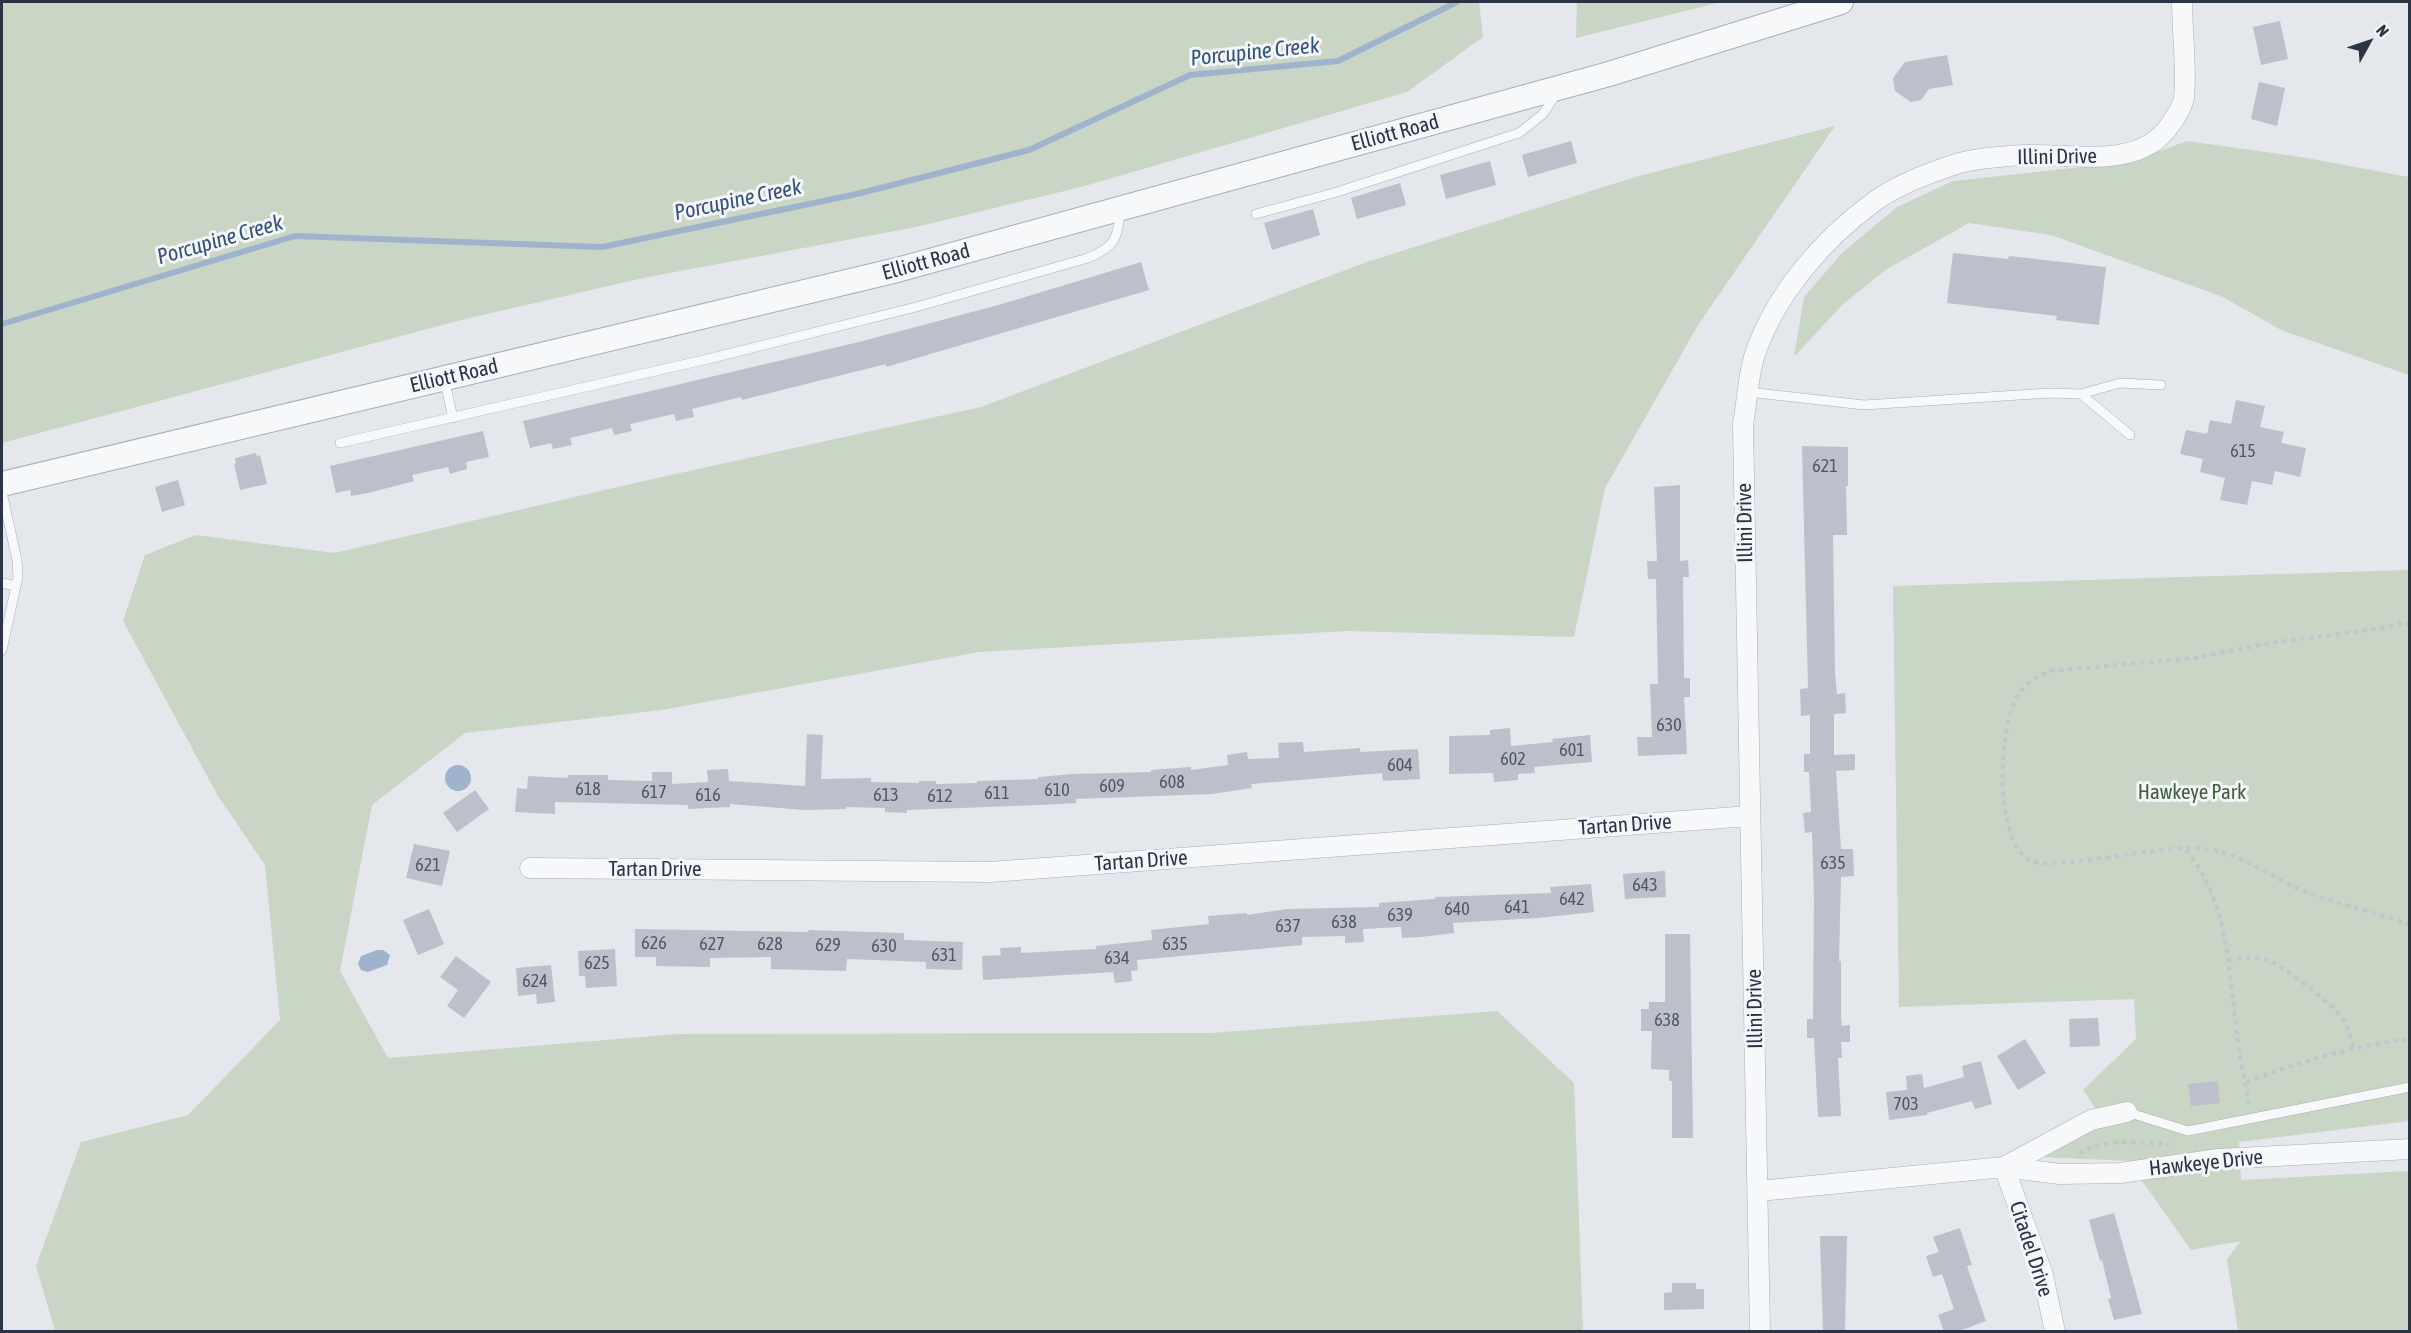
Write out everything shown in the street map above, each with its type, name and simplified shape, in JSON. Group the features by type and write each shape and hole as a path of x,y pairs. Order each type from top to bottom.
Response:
{"street":[{"name":"Elliott Road","path":"2,484 897,270 1560,87 1841,2"},
{"name":"Illini Drive","path":"1760,1332 1743,424 1754,358 1776,307 1799,273 1825,245 1876,200 1908,182 1956,164 2025,155 2088,157 2122,154 2151,144 2169,127 2184,99 2182,2"},
{"name":"Tartan Drive","path":"530,868 990,872 1750,816"},
{"name":"Hawkeye Drive","path":"2004,1167 2091,1120 2127,1112"},
{"name":"Hawkeye Drive","path":"1759,1191 2004,1167 2060,1174 2120,1173 2218,1159 2409,1149"},
{"name":"Citadel Drive","path":"2004,1167 2043,1275 2055,1332"}],"lane":[{"path":"1256,213 1337,192 1519,133 1543,114 1560,87"},
{"path":"340,443 708,359 870,319 1088,258 1106,250 1114,240 1119,231 1120,209"},
{"path":"444,378 453,418"},
{"path":"1748,392 1864,405 2050,393 2081,394 2120,383 2161,385"},
{"path":"2081,394 2130,435"},
{"path":"2,492 17,560 16,586 2,650"},
{"path":"2,583 16,586"},
{"path":"2127,1112 2188,1131 2409,1087"}],"path":[{"path":"2409,625 2404,622 2384,628 2270,643 2195,658 2050,671 2029,681 2017,697 2009,716 2002,763 2007,824 2022,856 2034,863 2164,849 2207,849 2233,855 2303,891 2409,925"},
{"path":"2186,849 2200,867 2217,905 2228,960 2236,1029 2252,1118"},
{"path":"2228,960 2243,957 2265,959 2282,967 2338,1012 2345,1022 2353,1048"},
{"path":"2245,1082 2297,1063 2353,1048 2409,1039"},
{"path":"2074,1155 2099,1145 2121,1142 2177,1144"}],"green space":[{"path":"2,2 1479,2 1483,37 1407,92 1085,186 916,227 643,278 461,320 2,443"},
{"path":"1577,2 1721,2 1576,38"},
{"path":"1835,126 1698,325 1605,488 1574,637 1346,631 979,652 662,710 465,733 372,805 340,971 388,1058 679,1034 1211,1033 1497,1011 1574,1083 1583,1331 55,1331 36,1266 81,1142 188,1115 280,1020 265,865 218,796 123,621 145,555 196,535 334,553 648,480 981,407 1367,262 1635,177"},
{"path":"2187,141 2301,157 2409,177 2409,375 2281,330 2223,297 2051,235 1969,223 1887,269 1842,305 1794,357 1804,297 1842,253 1897,207 1953,181 2129,162"},
{"name":"Hawkeye Park","path":"2409,570 2409,1121 2239,1142 2241,1180 2409,1171 2409,1331 2238,1331 2227,1259 2241,1241 2191,1250 2128,1161 2043,1157 2100,1115 2083,1090 2136,1039 2134,999 1899,1007 1893,586"}],"water":[{"path":"458,765 468,768 471,778 468,788 458,791 448,788 445,778 448,768"},
{"path":"383,950 390,955 387,965 368,972 361,970 358,964 361,956"}],"building":[{"path":"2280,21 2288,59 2261,65 2253,27"},
{"path":"1947,55 1953,85 1929,89 1921,100 1911,102 1895,91 1893,78 1905,62"},
{"path":"2259,82 2285,88 2277,126 2251,119"},
{"path":"1571,141 1577,163 1528,177 1522,155"},
{"path":"1490,161 1496,185 1446,199 1440,175"},
{"path":"1400,183 1406,205 1357,219 1351,198"},
{"path":"1313,209 1320,235 1272,250 1264,223"},
{"path":"1953,253 2008,259 2009,256 2106,267 2099,325 2056,320 2057,316 1947,303"},
{"path":"1141,262 1149,290 886,367 886,364 742,400 741,397 692,409 694,417 676,421 674,414 630,424 632,431 614,435 612,428 570,438 572,445 553,449 551,443 530,448 523,421 859,342 1002,304"},
{"path":"2236,400 2265,406 2260,427 2284,432 2281,443 2306,448 2300,477 2275,471 2272,485 2252,481 2247,505 2220,500 2225,478 2200,472 2203,459 2180,454 2186,430 2207,434 2210,420 2231,424"},
{"path":"483,431 489,457 466,462 467,469 450,474 448,467 412,475 414,481 368,493 351,496 350,490 336,493 330,466"},
{"path":"1802,446 1848,447 1847,535 1833,535 1835,672 1837,694 1845,693 1846,713 1834,714 1834,755 1855,754 1855,770 1836,771 1841,849 1853,849 1854,876 1841,877 1839,961 1841,961 1842,1026 1850,1025 1850,1042 1841,1042 1842,1058 1838,1058 1841,1116 1818,1117 1814,1038 1807,1038 1807,1019 1813,1019 1814,898 1812,832 1805,833 1803,813 1811,812 1809,772 1804,772 1804,754 1810,754 1810,715 1801,716 1800,689 1808,688"},
{"path":"256,453 257,456 260,455 267,484 240,490 234,464 236,463 235,458"},
{"path":"178,480 185,505 162,512 155,487"},
{"path":"1680,485 1680,561 1688,560 1689,577 1683,577 1684,678 1690,678 1690,697 1684,697 1687,754 1638,756 1637,737 1652,737 1650,684 1658,684 1656,579 1648,579 1647,561 1657,561 1654,487"},
{"path":"1510,728 1511,746 1553,742 1552,739 1590,735 1592,762 1534,767 1535,773 1518,774 1518,780 1494,782 1493,773 1449,774 1449,736 1490,735 1490,730"},
{"path":"807,734 823,735 821,779 871,778 871,782 936,781 936,784 1038,779 1038,777 1073,774 1151,772 1151,770 1191,767 1191,770 1228,765 1227,755 1247,752 1248,759 1279,758 1278,743 1303,742 1304,752 1360,748 1360,752 1418,749 1420,779 1383,781 1382,773 1251,784 1252,788 1212,794 1076,799 1076,803 907,810 907,813 885,812 885,808 846,807 846,809 805,810 730,804 730,807 688,809 688,805 555,802 555,814 515,812 517,788 527,789 528,776 568,778 568,775 608,775 608,780 652,781 652,772 672,772 672,784 708,782 707,770 728,769 729,781 805,786"},
{"path":"475,790 489,809 457,832 443,813"},
{"path":"414,844 450,851 442,886 406,878"},
{"path":"1665,871 1666,897 1625,899 1623,874"},
{"path":"1591,884 1594,912 1453,923 1454,933 1421,937 1402,938 1401,927 1363,929 1364,942 1345,943 1345,936 1302,937 1302,945 1137,960 1138,970 1131,971 1132,981 1115,983 1113,972 983,980 982,956 1001,955 1000,948 1021,947 1021,953 1096,949 1096,946 1152,940 1151,930 1209,924 1208,916 1247,913 1247,915 1287,909 1379,907 1379,903 1435,899 1435,897 1551,893 1550,887"},
{"path":"429,909 444,944 418,955 403,920"},
{"path":"635,929 904,933 904,940 963,942 962,970 926,969 926,962 847,959 846,971 771,969 771,957 710,958 710,967 656,966 656,957 635,957"},
{"path":"1665,934 1690,934 1693,1138 1672,1138 1672,1081 1669,1081 1669,1070 1651,1069 1652,1031 1641,1031 1641,1009 1649,1009 1649,1002 1665,1002"},
{"path":"615,949 617,986 586,988 585,976 579,976 578,951"},
{"path":"456,956 491,982 464,1018 447,1006 458,990 440,977"},
{"path":"551,965 555,1002 537,1004 536,994 518,996 516,968"},
{"path":"2098,1018 2100,1046 2070,1047 2069,1019"},
{"path":"2025,1039 2046,1073 2018,1090 1997,1056"},
{"path":"1981,1061 1992,1104 1975,1109 1972,1101 1927,1113 1927,1115 1889,1120 1886,1092 1907,1090 1906,1076 1922,1074 1924,1088 1964,1077 1962,1066"},
{"path":"2218,1081 2220,1103 2191,1106 2188,1084"},
{"path":"2114,1213 2142,1314 2114,1320 2102,1260 2100,1261 2089,1220"},
{"path":"1960,1228 1972,1265 1967,1266 1986,1321 1957,1332 1944,1332 1938,1315 1954,1309 1942,1274 1933,1277 1926,1256 1939,1252 1933,1237"},
{"path":"1820,1236 1847,1236 1845,1332 1823,1332"},
{"path":"1672,1283 1696,1283 1696,1289 1704,1289 1704,1309 1664,1310 1664,1293 1672,1292"}],"waterway":[{"name":"Porcupine Creek","path":"2,324 295,236 602,247 857,194 1029,150 1190,75 1338,61 1457,2"}]}
